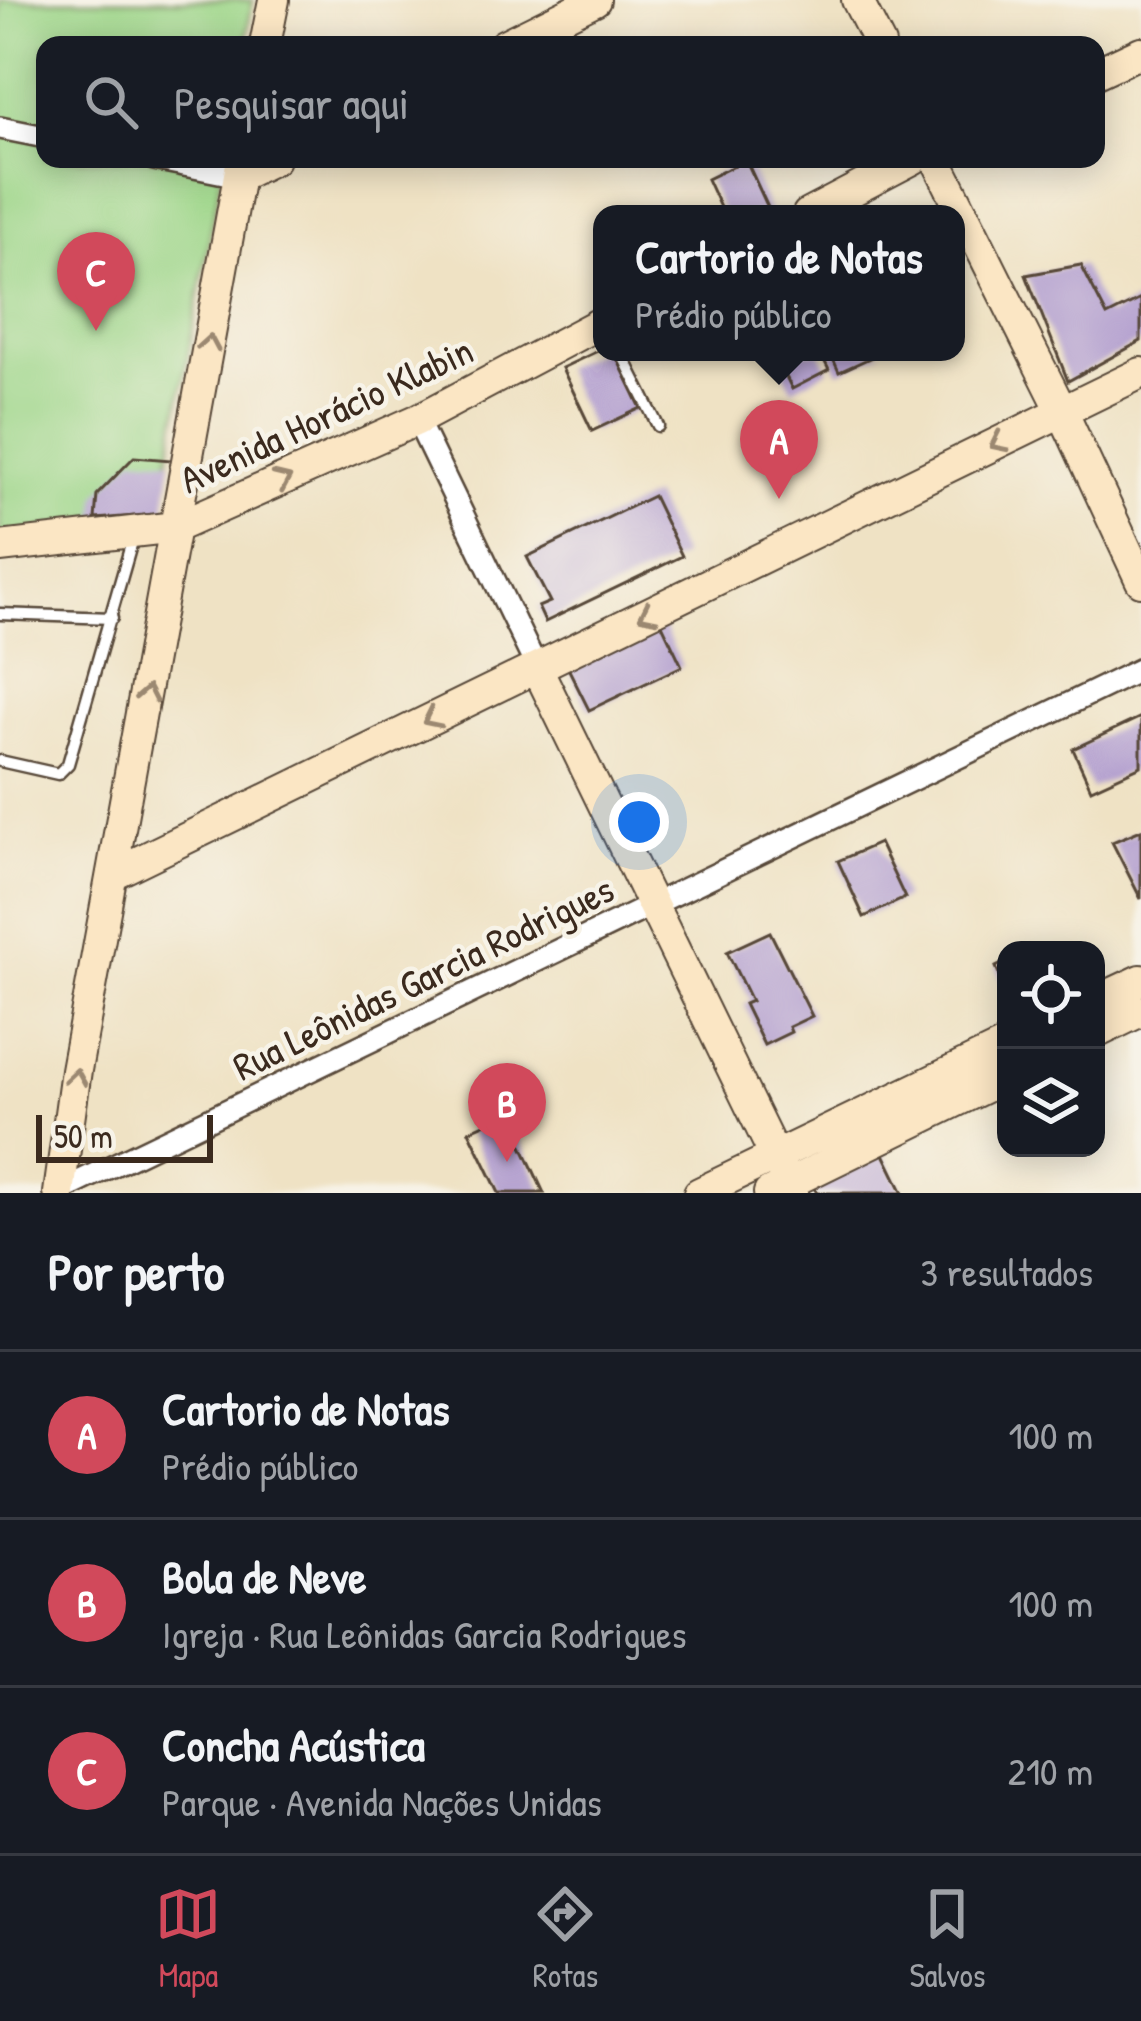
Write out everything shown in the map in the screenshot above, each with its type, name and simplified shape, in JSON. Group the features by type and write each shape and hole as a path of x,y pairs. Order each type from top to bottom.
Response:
{"street":[{"path":"267,36 274,0"},
{"path":"522,36 595,0"},
{"path":"857,0 875,36"},
{"path":"1105,69 1141,52"},
{"path":"0,128 36,135"},
{"path":"59,1192 76,1070 241,168"},
{"path":"825,205 896,168"},
{"path":"940,168 959,205"},
{"path":"965,217 1141,581"},
{"name":"Avenida Horácio Klabin","path":"0,547 134,532 417,420 593,327"},
{"path":"113,874 1141,374"},
{"path":"417,420 781,1182"},
{"name":"Rua Leônidas Garcia Rodrigues","path":"59,1192 1141,669"},
{"path":"1105,997 1141,980"},
{"path":"1105,1029 1141,1011"},
{"path":"781,1182 999,1049"},
{"path":"699,1193 781,1182 997,1081"}],"lane":[{"path":"626,361 658,426"},
{"path":"0,761 58,774 68,764 134,532"},
{"path":"0,614 112,618"}],"green space":[{"path":"0,0 253,0 247,36 36,36 36,168 222,168 161,503 0,538"}],"building":[{"path":"730,168 750,168 767,205 719,205 707,179"},
{"path":"1081,265 1107,316 1141,299 1141,341 1068,381 1026,275"},
{"path":"593,353 593,361 618,361 641,408 592,431 562,368"},
{"path":"778,361 824,361 829,370 792,389"},
{"path":"834,361 863,361 839,372"},
{"path":"134,457 172,460 164,514 95,519 97,495"},
{"path":"653,496 682,556 545,622 538,607 550,602 527,557"},
{"path":"660,620 682,666 589,710 566,664"},
{"path":"1141,717 1141,766 1091,789 1073,749"},
{"path":"1141,830 1141,899 1112,842"},
{"path":"879,843 905,898 864,917 838,861"},
{"path":"770,932 812,1016 764,1045 744,1004 751,1001 727,952"},
{"path":"507,1114 544,1193 499,1193 469,1131"},
{"path":"883,1152 903,1193 817,1193 813,1186"}],"place":[{"name":"Concha Acústica","path":"96,331"},
{"name":"Cartorio de Notas","path":"779,499"},
{"name":"Bola de Neve","path":"507,1162"}]}
